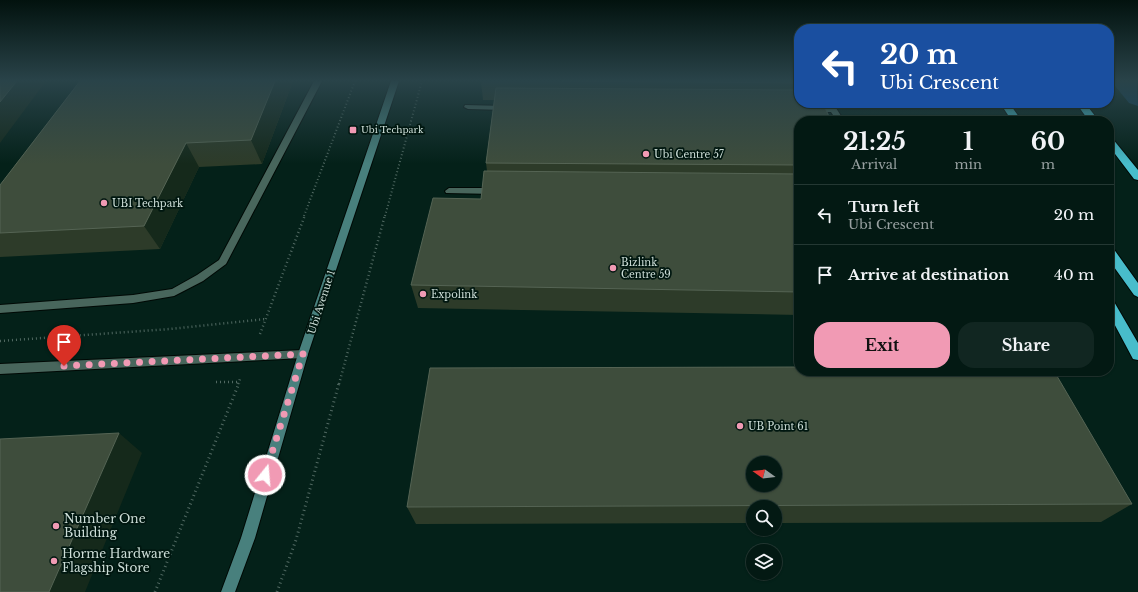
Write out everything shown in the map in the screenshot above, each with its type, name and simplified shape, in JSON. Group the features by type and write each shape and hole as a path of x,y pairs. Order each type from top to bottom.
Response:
{"highway":[{"path":"1114,146 1138,177"},
{"path":"1114,258 1138,292"},
{"path":"1114,312 1138,355"}],"street":[{"path":"0,309 133,299 174,292 200,278 223,262 303,109"},
{"name":"Ubi Avenue 1","path":"228,592 248,538 303,354 386,109"},
{"path":"809,110 833,110 837,116"},
{"path":"449,191 505,191"},
{"path":"0,369 303,354"}],"path":[{"path":"277,592 296,540 414,109"},
{"path":"0,341 170,329 266,319"}],"building":[{"path":"59,109 264,109 251,140 186,143 144,226 0,233 0,185"},
{"name":"Ubi Centre 57","path":"493,109 826,109 829,116 794,116 794,165 486,163"},
{"path":"484,171 794,174 794,292 411,285 433,198 481,199"},
{"name":"UB Point 61","path":"794,367 794,376 1057,376 1132,504 782,505 782,500 746,500 746,506 407,507 430,368"},
{"name":"Number One Building","path":"119,433 49,592 0,592 0,439"}],"place":[{"name":"Ubi Techpark","path":"353,130"},
{"name":"Ubi Centre 57","path":"646,154"},
{"name":"UBI Techpark","path":"104,203"},
{"name":"Bizlink Centre 59","path":"613,268"},
{"name":"Expolink","path":"423,294"},
{"name":"UB Point 61","path":"740,426"},
{"name":"Number One Building","path":"56,526"},
{"name":"Horme Hardware Flagship Store","path":"54,561"}],"route":[{"path":"64,366 303,354 265,475"}]}
